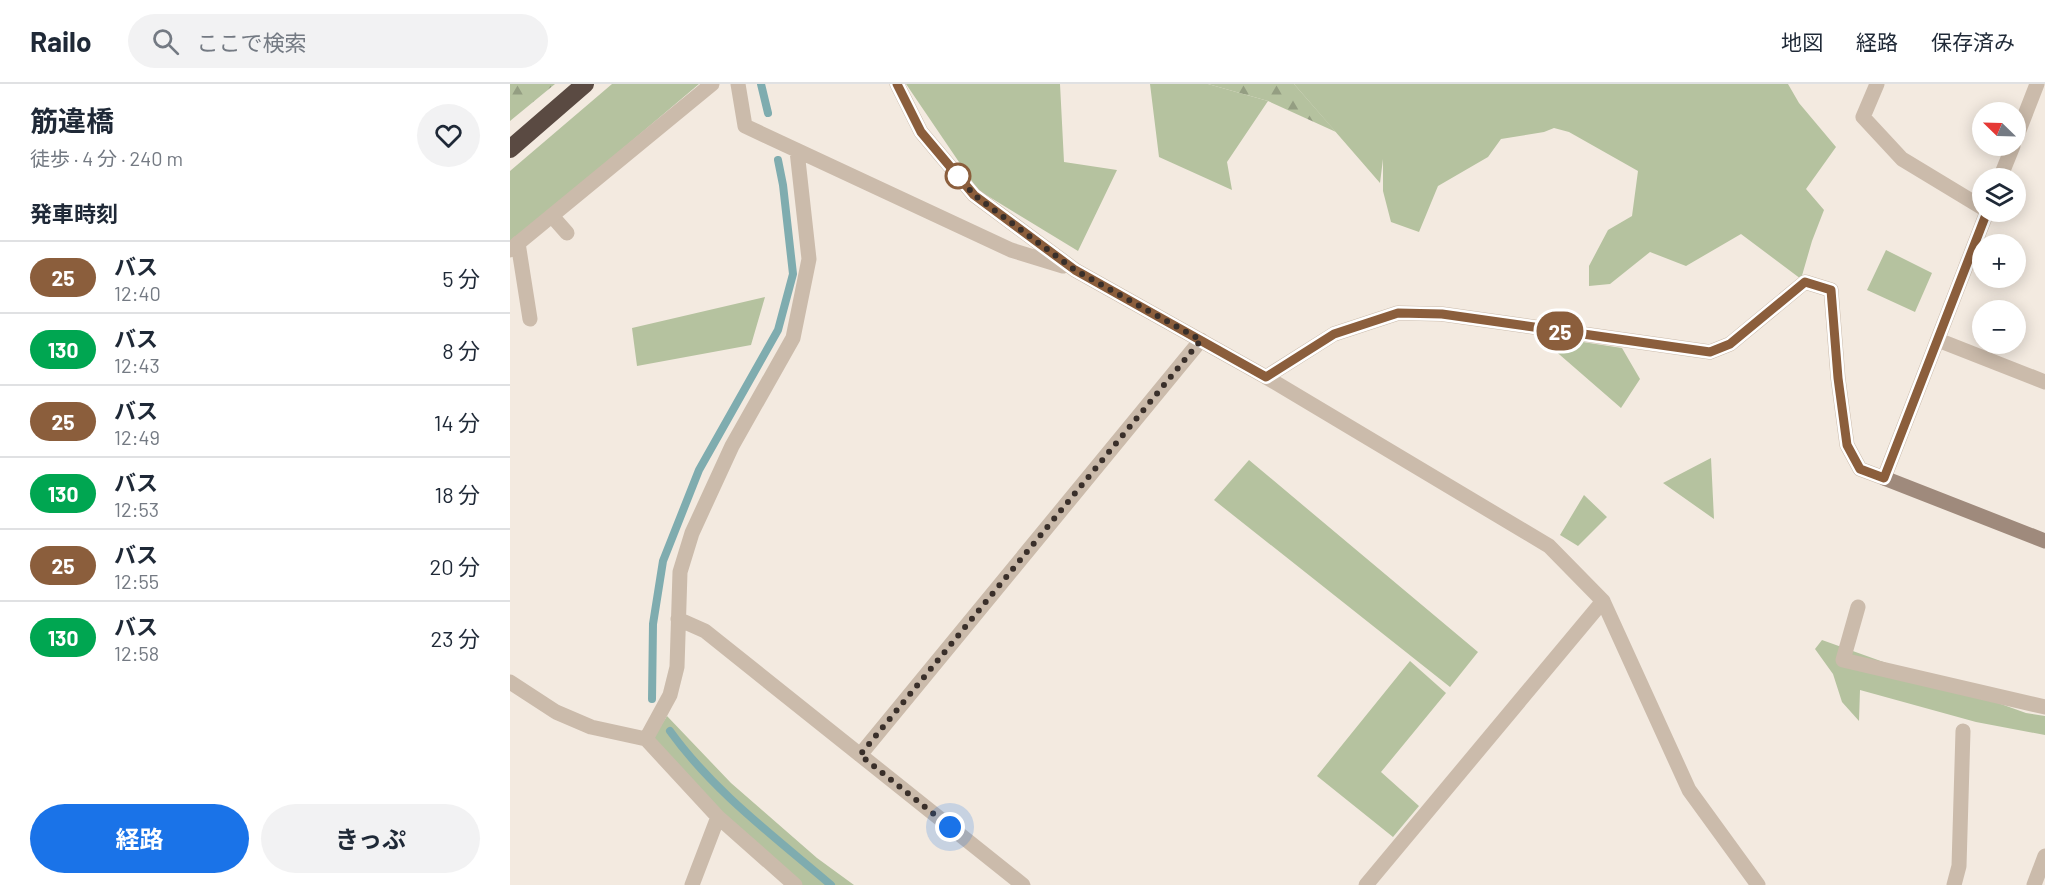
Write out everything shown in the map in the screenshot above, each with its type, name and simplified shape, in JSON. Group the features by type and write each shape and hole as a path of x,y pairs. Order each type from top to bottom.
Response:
{"highway":[{"path":"510,149 585,84"}],"street":[{"path":"530,319 514,246 712,84"},
{"path":"738,84 744,126 1011,250 1075,270"},
{"path":"897,84 921,132 974,195 1075,270 1266,377 1549,546 1603,601 1689,790 1758,885"},
{"path":"1876,84 1863,117 1902,159 1972,201"},
{"path":"2026,112 2037,84"},
{"path":"646,739 670,695 676,667 680,572 692,533 732,446 793,338 809,259 797,151"},
{"path":"552,216 567,233"},
{"path":"1884,478 1983,222"},
{"path":"1266,377 1334,334 1398,313 1442,314 1710,352 1730,344 1805,282 1831,290 1838,378 1847,445 1860,469 2045,541"},
{"path":"860,755 1201,340"},
{"path":"1938,340 2045,382"},
{"path":"1366,885 1603,601"},
{"path":"1858,607 1843,660 2045,707"},
{"path":"678,619 705,632 1023,885"},
{"path":"510,682 556,712 591,728 646,739 718,817 795,885"},
{"path":"1954,885 1959,866 1963,731"},
{"path":"692,885 718,817"},
{"path":"2034,885 2045,856"}],"green space":[{"path":"510,84 555,84 510,121"},
{"path":"612,84 699,84 510,244 510,171"},
{"path":"906,84 1060,84 1064,162 1117,170 1078,251 978,190"},
{"path":"1150,84 1208,84 1268,101 1227,162 1232,190 1159,157"},
{"path":"1208,84 1294,84 1336,132 1268,101"},
{"path":"1294,84 1788,84 1799,103 1836,147 1806,189 1824,210 1801,279 1741,234 1686,266 1650,252 1610,284 1589,286 1589,266 1608,230 1632,216 1638,171 1569,132 1554,128 1544,132 1501,139 1488,157 1438,186 1419,232 1391,222 1383,191 1383,159 1380,183"},
{"path":"1886,250 1932,273 1915,312 1867,290"},
{"path":"765,297 751,345 637,366 632,328"},
{"path":"1537,335 1622,348 1640,379 1621,408"},
{"path":"1711,458 1714,519 1663,483"},
{"path":"1249,460 1478,652 1450,687 1214,500"},
{"path":"1584,495 1607,517 1578,546 1560,535"},
{"path":"1822,640 2026,713 2045,716 2045,735 1976,722 1860,690 1859,721 1842,702 1833,674 1815,649"},
{"path":"1410,661 1446,693 1381,772 1419,806 1393,837 1317,776"},
{"path":"667,716 731,783 817,858 854,885 798,885 650,743"}],"waterway":[{"path":"761,84 768,113"},
{"path":"652,699 653,624 663,561 699,470 778,330 793,274 778,160"},
{"path":"670,731 705,774 831,885"}],"bus line":[{"name":"25","path":"897,84 921,132 974,195 1075,270 1266,377 1334,334 1398,313 1442,314 1710,352 1730,344 1805,282 1831,290 1838,378 1847,445 1860,469 1884,478 1983,222"}],"route":[{"path":"950,827 860,755 1201,340 1075,270 974,195 958,176"}]}
